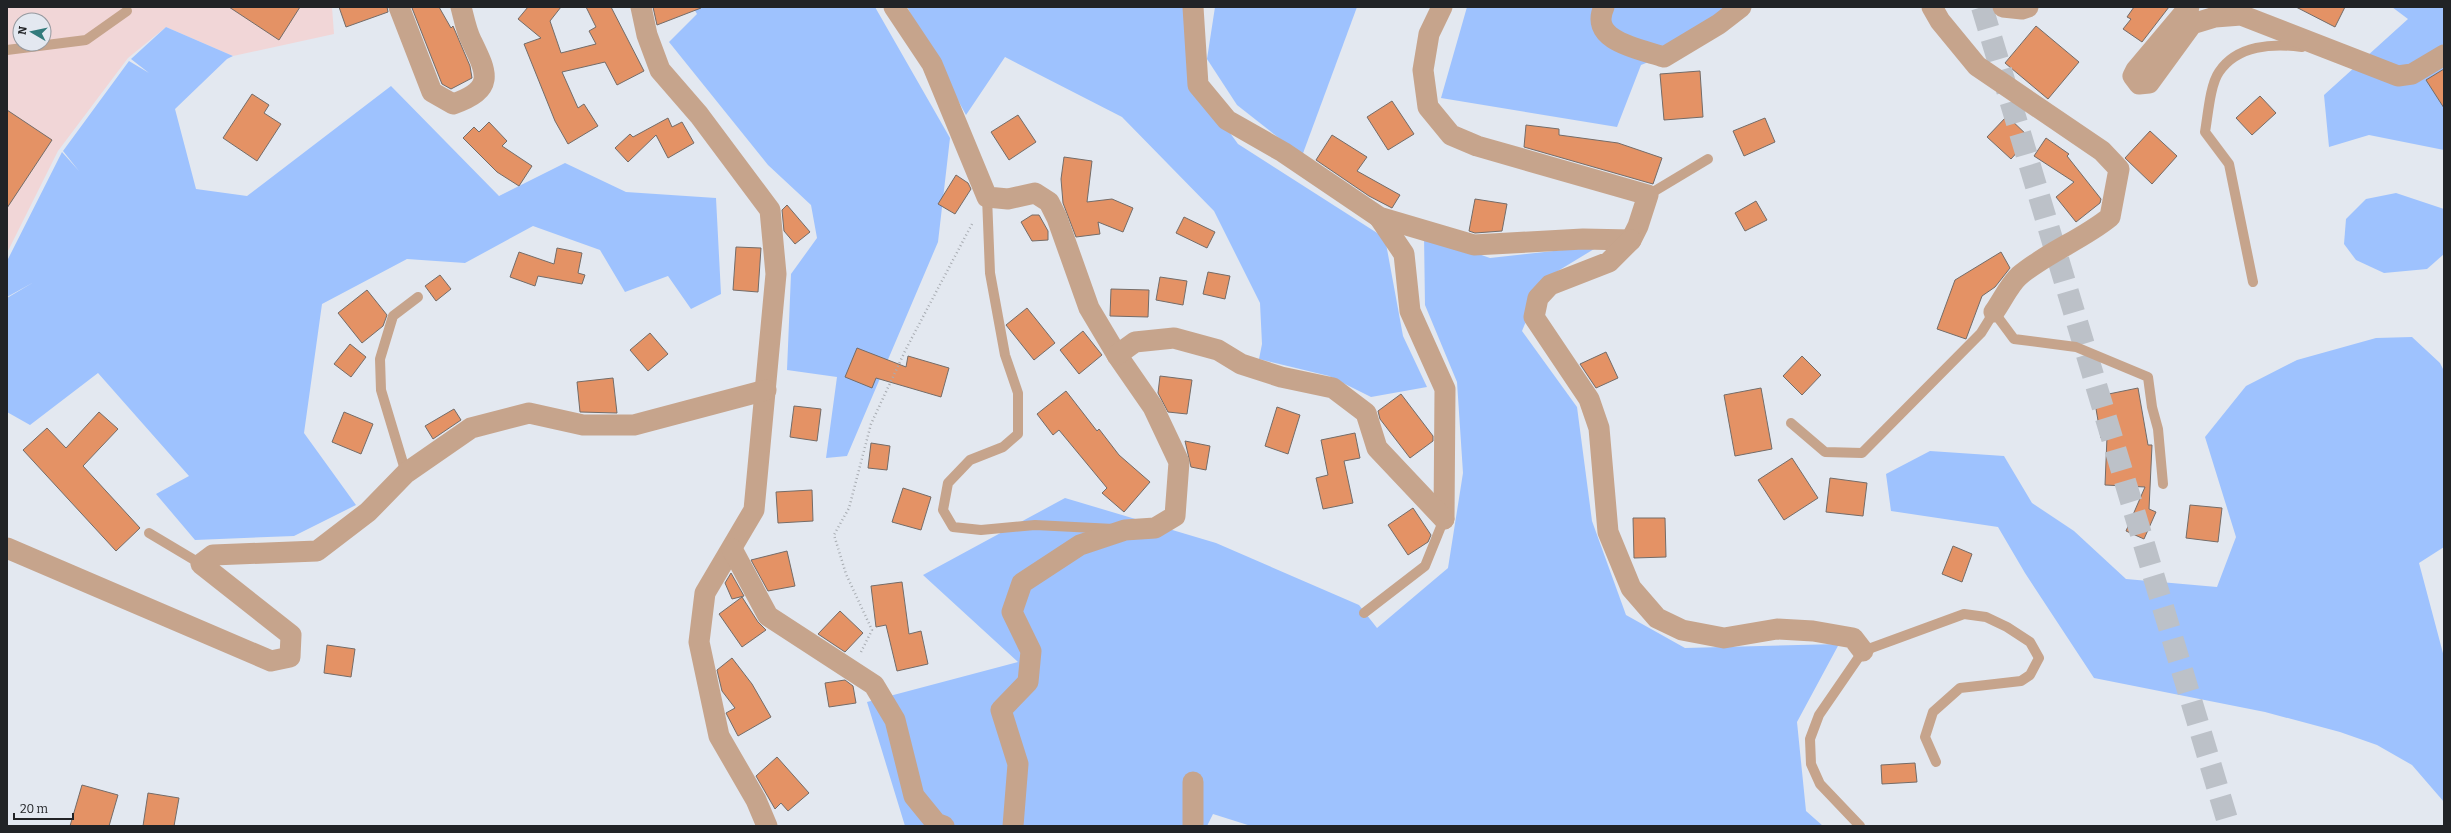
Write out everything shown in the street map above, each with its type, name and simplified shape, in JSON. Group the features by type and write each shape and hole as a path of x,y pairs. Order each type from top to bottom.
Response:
{"street":[{"path":"399,7 432,92 453,104 471,98 482,84 486,72 480,56 470,39 461,7"},
{"path":"641,7 647,35 660,70 699,115 770,210 776,274 754,510 705,593 699,642 719,736 756,800 767,826"},
{"path":"894,7 932,64 987,197 1008,199 1035,193 1049,202 1057,218 1089,308 1117,355 1153,407 1179,462 1175,516 1155,528 1125,530 1080,545 1022,584 1012,612 1031,651 1028,682 1001,710 1018,764 1013,826"},
{"path":"1193,7 1198,85 1227,120 1283,152 1379,217 1474,245 1583,239 1631,240"},
{"path":"1442,7 1429,34 1423,70 1428,107 1451,135 1477,146 1648,195 1638,226 1631,240 1609,262 1550,285 1538,298 1534,317 1589,399 1599,428 1608,532 1631,588 1657,618 1682,630 1724,638 1777,629 1813,631 1853,638 1863,651"},
{"path":"1604,7 1599,17 1601,28 1618,42 1664,57 1718,24 1741,7"},
{"path":"1932,7 1940,21 1977,66 2102,151 2119,170 2110,217 2089,234 2051,253 2018,277 1994,312"},
{"path":"2003,7 2022,9 2028,7"},
{"path":"2189,7 2136,70 2133,76 2139,84 2149,83 2192,24 2215,17 2241,15 2398,76 2412,74 2444,56"},
{"path":"1379,217 1404,254 1410,311 1445,389 1444,519"},
{"path":"1117,355 1135,342 1174,338 1218,350 1241,364 1281,377 1333,388 1366,413 1377,448 1444,519"},
{"path":"7,548 271,661 290,656 291,635 201,564 212,555 317,550 368,512 406,473 471,428 529,414 583,424 634,425 766,390"},
{"path":"732,549 768,616 874,685 896,720 914,796 936,823 944,826"},
{"path":"1193,782 1193,826"}],"lane":[{"path":"7,50 86,40 127,11"},
{"path":"2253,282 2229,164 2205,132 2210,103 2218,73 2234,55 2253,48 2279,44 2331,50"},
{"path":"1648,195 1708,159"},
{"path":"987,197 990,273 1005,355 1018,393 1018,434 1003,447 970,460 948,483 943,510 953,527 981,530 1035,525 1125,530"},
{"path":"406,473 381,390 380,359 393,316 418,297"},
{"path":"1791,423 1825,452 1862,453 1981,333 1994,312 2014,339 2076,347 2148,378 2152,406 2158,429 2163,484"},
{"path":"1364,613 1425,566 1444,519"},
{"path":"149,533 201,564"},
{"path":"1860,826 1820,784 1811,764 1810,739 1819,715 1863,651 1964,614 1986,617 2007,626 2030,642 2039,658 2030,676 2021,681 1989,683 1960,688 1933,712 1925,736 1936,762"}],"path":[{"path":"853,670 872,630 846,574 834,535 849,508 871,424 906,349 987,197"}],"shaded area":[{"path":"7,7 332,7 334,34 233,56 166,27 128,58 58,151 7,253"},
{"path":"693,7 875,7 950,138 938,242 847,456 826,458 837,377 787,370 791,274 817,238 811,205 768,165 669,42 697,14"},
{"path":"907,7 1184,7 1188,75 1238,144 1385,238 1403,336 1427,387 1371,397 1329,376 1259,359 1262,344 1260,303 1214,211 1122,117 1005,57 966,115"},
{"path":"1215,7 1357,7 1302,156 1237,105 1207,59"},
{"path":"1467,7 1743,7 1711,37 1641,65 1617,127 1441,98"},
{"path":"2392,7 2444,7 2444,150 2369,135 2329,147 2324,95 2408,19"},
{"path":"166,27 233,56 227,59 175,109 196,189 247,196 391,86 499,196 565,163 626,192 716,198 721,294 691,309 668,276 625,292 600,250 533,226 465,263 407,259 322,304 304,433 356,505 294,536 195,540 156,494 189,476 98,373 30,425 7,412 7,298 34,282 7,297 7,261 62,152 79,171 63,151 129,61 149,73 131,59"},
{"path":"2396,193 2444,209 2444,254 2427,269 2384,273 2356,260 2344,244 2346,219 2366,199"},
{"path":"1424,235 1490,258 1599,246 1543,280 1522,331 1577,407 1592,521 1626,615 1685,648 1839,644 1797,722 1806,811 1823,826 1251,826 1213,814 1207,826 905,826 867,702 1018,662 923,575 1065,498 1216,543 1359,605 1377,628 1448,568 1463,473 1457,382 1425,305"},
{"path":"2412,337 2440,363 2444,371 2444,547 2419,563 2444,657 2444,802 2412,765 2377,745 2340,732 2265,712 2094,678 2025,573 1998,527 1891,511 1886,474 1930,451 2004,456 2032,503 2074,531 2126,579 2217,587 2236,537 2205,437 2246,386 2297,360 2376,338"}],"building":[{"path":"229,7 300,7 279,40"},
{"path":"339,7 387,7 388,12 346,27"},
{"path":"439,7 451,28 453,26 470,66 472,78 451,89 442,84 412,8"},
{"path":"528,7 561,7 550,21 561,53 596,44 589,31 596,27 586,7 611,7 644,71 617,85 605,62 562,72 578,108 584,104 598,126 568,144 555,121 524,44 541,38 518,19"},
{"path":"653,7 701,7 701,8 657,25"},
{"path":"2134,7 2169,7 2142,42 2123,29 2131,19 2127,17"},
{"path":"2296,7 2345,7 2335,27"},
{"path":"2036,26 2079,62 2048,99 2005,63"},
{"path":"2444,69 2444,108 2426,80"},
{"path":"1700,71 1703,117 1664,120 1660,74"},
{"path":"252,94 269,105 264,113 281,124 257,161 223,138"},
{"path":"2260,96 2276,113 2252,135 2236,118"},
{"path":"1392,101 1414,134 1388,150 1367,117"},
{"path":"7,110 52,140 7,208"},
{"path":"1018,115 1036,142 1009,160 991,132"},
{"path":"2007,116 2030,138 2011,159 1987,137"},
{"path":"668,118 672,127 682,122 694,143 668,158 656,135 628,162 615,148 630,134 633,137"},
{"path":"1765,118 1775,142 1744,156 1733,131"},
{"path":"489,122 507,141 502,146 532,166 519,186 497,172 463,138 474,127 479,132"},
{"path":"1526,125 1559,129 1559,135 1618,143 1662,158 1653,184 1524,147"},
{"path":"2150,131 2177,156 2152,184 2125,158"},
{"path":"1332,135 1367,157 1357,171 1400,195 1392,208 1369,196 1316,160"},
{"path":"2046,138 2069,154 2067,156 2101,199 2100,203 2076,222 2056,197 2074,182 2034,156"},
{"path":"1064,157 1092,161 1087,202 1112,199 1133,208 1123,232 1098,222 1100,234 1076,237 1063,203 1061,179"},
{"path":"956,175 968,183 971,189 955,214 938,204"},
{"path":"1475,199 1507,204 1502,231 1475,233 1469,231"},
{"path":"1756,201 1767,220 1745,231 1735,213"},
{"path":"787,205 810,232 795,244 784,231 782,210"},
{"path":"1032,215 1039,215 1048,231 1048,240 1032,241 1021,222"},
{"path":"1184,217 1215,232 1207,248 1176,233"},
{"path":"736,247 761,248 758,292 733,290"},
{"path":"557,248 582,253 578,273 585,275 582,284 538,276 535,286 510,277 519,252 554,264"},
{"path":"2001,252 2010,268 1995,287 1982,296 1966,339 1937,329 1955,280"},
{"path":"1208,272 1230,276 1225,299 1203,294"},
{"path":"440,275 451,289 436,301 425,286"},
{"path":"1160,277 1187,281 1183,305 1156,300"},
{"path":"1111,289 1149,290 1148,317 1110,316"},
{"path":"367,290 387,315 383,326 362,343 338,313"},
{"path":"1027,308 1055,343 1034,360 1006,325"},
{"path":"1083,331 1102,355 1079,374 1060,350"},
{"path":"650,333 668,354 648,371 630,350"},
{"path":"350,344 366,357 351,377 334,364"},
{"path":"857,348 906,367 908,356 949,368 941,397 876,378 872,388 845,377"},
{"path":"1606,352 1618,378 1596,388 1580,364"},
{"path":"1802,356 1821,375 1802,395 1783,376"},
{"path":"1160,376 1192,380 1187,414 1168,412 1158,393"},
{"path":"613,378 617,413 580,412 577,382"},
{"path":"1761,388 1772,449 1735,456 1724,395"},
{"path":"2138,388 2148,445 2152,445 2149,509 2156,512 2144,539 2126,531 2145,487 2105,485 2107,437 2101,438 2094,397"},
{"path":"1066,391 1097,431 1099,429 1119,455 1150,482 1124,512 1102,493 1107,488 1059,430 1053,435 1037,414"},
{"path":"1401,394 1433,436 1433,441 1410,458 1380,419 1378,411"},
{"path":"794,406 821,409 817,441 790,437"},
{"path":"1277,407 1300,415 1288,454 1265,446"},
{"path":"454,409 461,420 433,439 425,426"},
{"path":"99,412 118,429 83,466 140,528 116,551 23,450 47,428 66,448"},
{"path":"344,412 373,424 361,454 332,442"},
{"path":"1355,433 1360,458 1344,461 1353,503 1323,509 1316,478 1328,475 1321,440"},
{"path":"1185,441 1210,446 1206,470 1191,467"},
{"path":"871,443 890,446 887,470 868,468"},
{"path":"1792,458 1818,498 1784,520 1758,480"},
{"path":"1830,478 1867,483 1863,516 1826,512"},
{"path":"903,488 931,497 921,530 892,522"},
{"path":"812,490 813,521 778,523 776,492"},
{"path":"2190,505 2222,508 2218,542 2186,538"},
{"path":"1413,508 1431,535 1428,542 1408,555 1388,525"},
{"path":"1633,518 1665,518 1666,557 1634,558"},
{"path":"1953,546 1972,554 1962,582 1942,574"},
{"path":"787,551 795,586 768,591 751,560"},
{"path":"731,573 744,596 732,599 725,583"},
{"path":"902,582 909,634 921,631 928,664 897,671 886,625 876,627 871,586"},
{"path":"742,597 758,622 766,630 742,647 719,614"},
{"path":"840,611 863,633 845,652 818,634"},
{"path":"327,645 355,649 351,677 324,673"},
{"path":"732,658 752,684 771,717 738,736 726,713 735,708 722,691 717,670"},
{"path":"845,680 853,686 856,703 829,707 825,683"},
{"path":"777,757 809,793 788,811 781,803 775,809 756,776"},
{"path":"1915,763 1917,782 1882,784 1881,765"},
{"path":"82,785 118,795 109,826 70,826"},
{"path":"148,793 179,798 174,826 143,826"}],"tunnel":[{"path":"1982,7 2229,826"}]}
